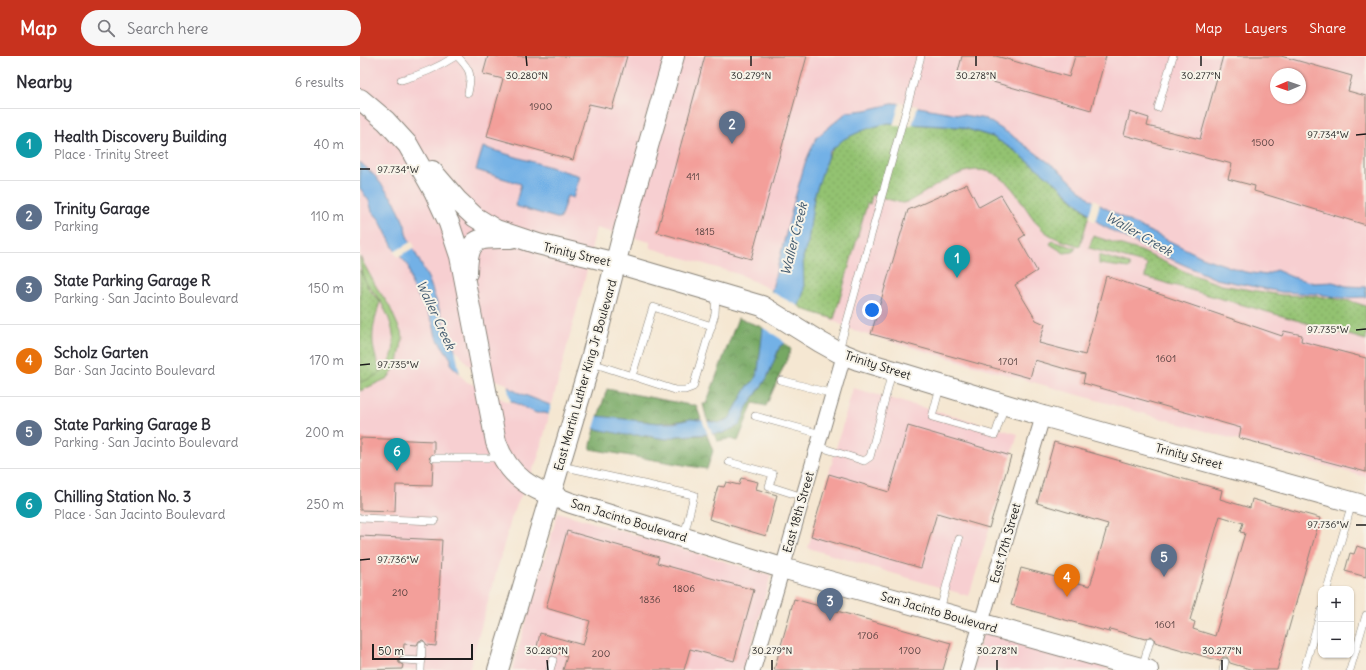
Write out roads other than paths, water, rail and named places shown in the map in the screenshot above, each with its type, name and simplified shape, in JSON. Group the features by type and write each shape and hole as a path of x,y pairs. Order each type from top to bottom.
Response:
{"main road":[{"name":"East Martin Luther King Jr Boulevard","path":"498,670 590,363 616,263 674,56"},
{"name":"San Jacinto Boulevard","path":"360,99 386,121 408,145 446,216 460,256 496,442 502,458 522,480 550,495 782,568 1145,669"},
{"name":"Trinity Street","path":"408,145 457,200 475,217 496,230 517,238 616,263 716,292 770,310 841,353 892,370 1043,416 1359,504"},
{"path":"467,289 468,258 470,247 477,240 487,238 517,238"}],"street":[{"name":"East 18th Street","path":"753,670 832,394 841,353"},
{"name":"East 17th Street","path":"967,670 1043,416"}],"lane":[{"path":"401,80 416,77 456,56 466,66 471,76 468,93"},
{"path":"841,353 882,192 921,56"},
{"path":"1158,108 1173,56"},
{"path":"590,363 674,390 685,390 693,387 715,314 716,292"},
{"path":"632,376 653,307 712,326"},
{"path":"755,416 819,440 864,461 870,457 892,370"},
{"path":"782,380 832,394"},
{"path":"941,385 932,417 995,434 1006,404"},
{"path":"434,458 502,458"},
{"path":"561,459 694,495 683,537"},
{"path":"730,462 773,474 769,486 803,497"},
{"path":"1328,586 1359,504"},
{"path":"360,518 435,521"},
{"path":"939,612 960,539"},
{"path":"1350,670 1366,615"},
{"path":"1304,670 1318,621"},
{"path":"1145,669 1150,641"},
{"path":"421,670 422,645"},
{"path":"403,660 422,661"},
{"path":"550,670 553,660"},
{"path":"1223,670 1225,662"}],"water":[{"name":"Waller Creek","path":"896,103 986,119 1011,135 1059,170 1091,200 1123,218 1204,258 1245,272 1266,275 1276,270 1292,277 1314,283 1333,282 1346,286 1366,287 1366,297 1342,298 1319,294 1281,292 1216,279 1148,249 1101,225 1057,184 1015,151 993,137 961,127 888,123 866,129 844,139 829,152 814,197 808,242 803,257 804,291 786,343 780,346 767,378 747,407 740,425 723,433 677,436 667,439 641,435 626,435 582,426 545,413 536,413 468,380 451,365 451,359 436,337 433,323 412,285 408,265 394,249 379,219 372,211 369,201 360,188 360,162 375,176 395,202 405,225 406,234 429,280 448,335 459,357 473,374 501,383 517,392 550,405 581,414 658,423 674,423 691,419 719,423 729,419 748,386 754,381 758,371 764,320 805,163 816,138 847,112 866,110"},
{"path":"483,147 580,176 573,198 567,196 560,219 515,206 521,184 476,170"}],"place":[{"name":"Trinity Garage","path":"732,144"},
{"name":"Health Discovery Building","path":"957,278"},
{"name":"Chilling Station No. 3","path":"397,471"},
{"name":"State Parking Garage B","path":"1164,577"},
{"name":"Scholz Garten","path":"1067,597"},
{"name":"State Parking Garage R","path":"830,621"}]}
